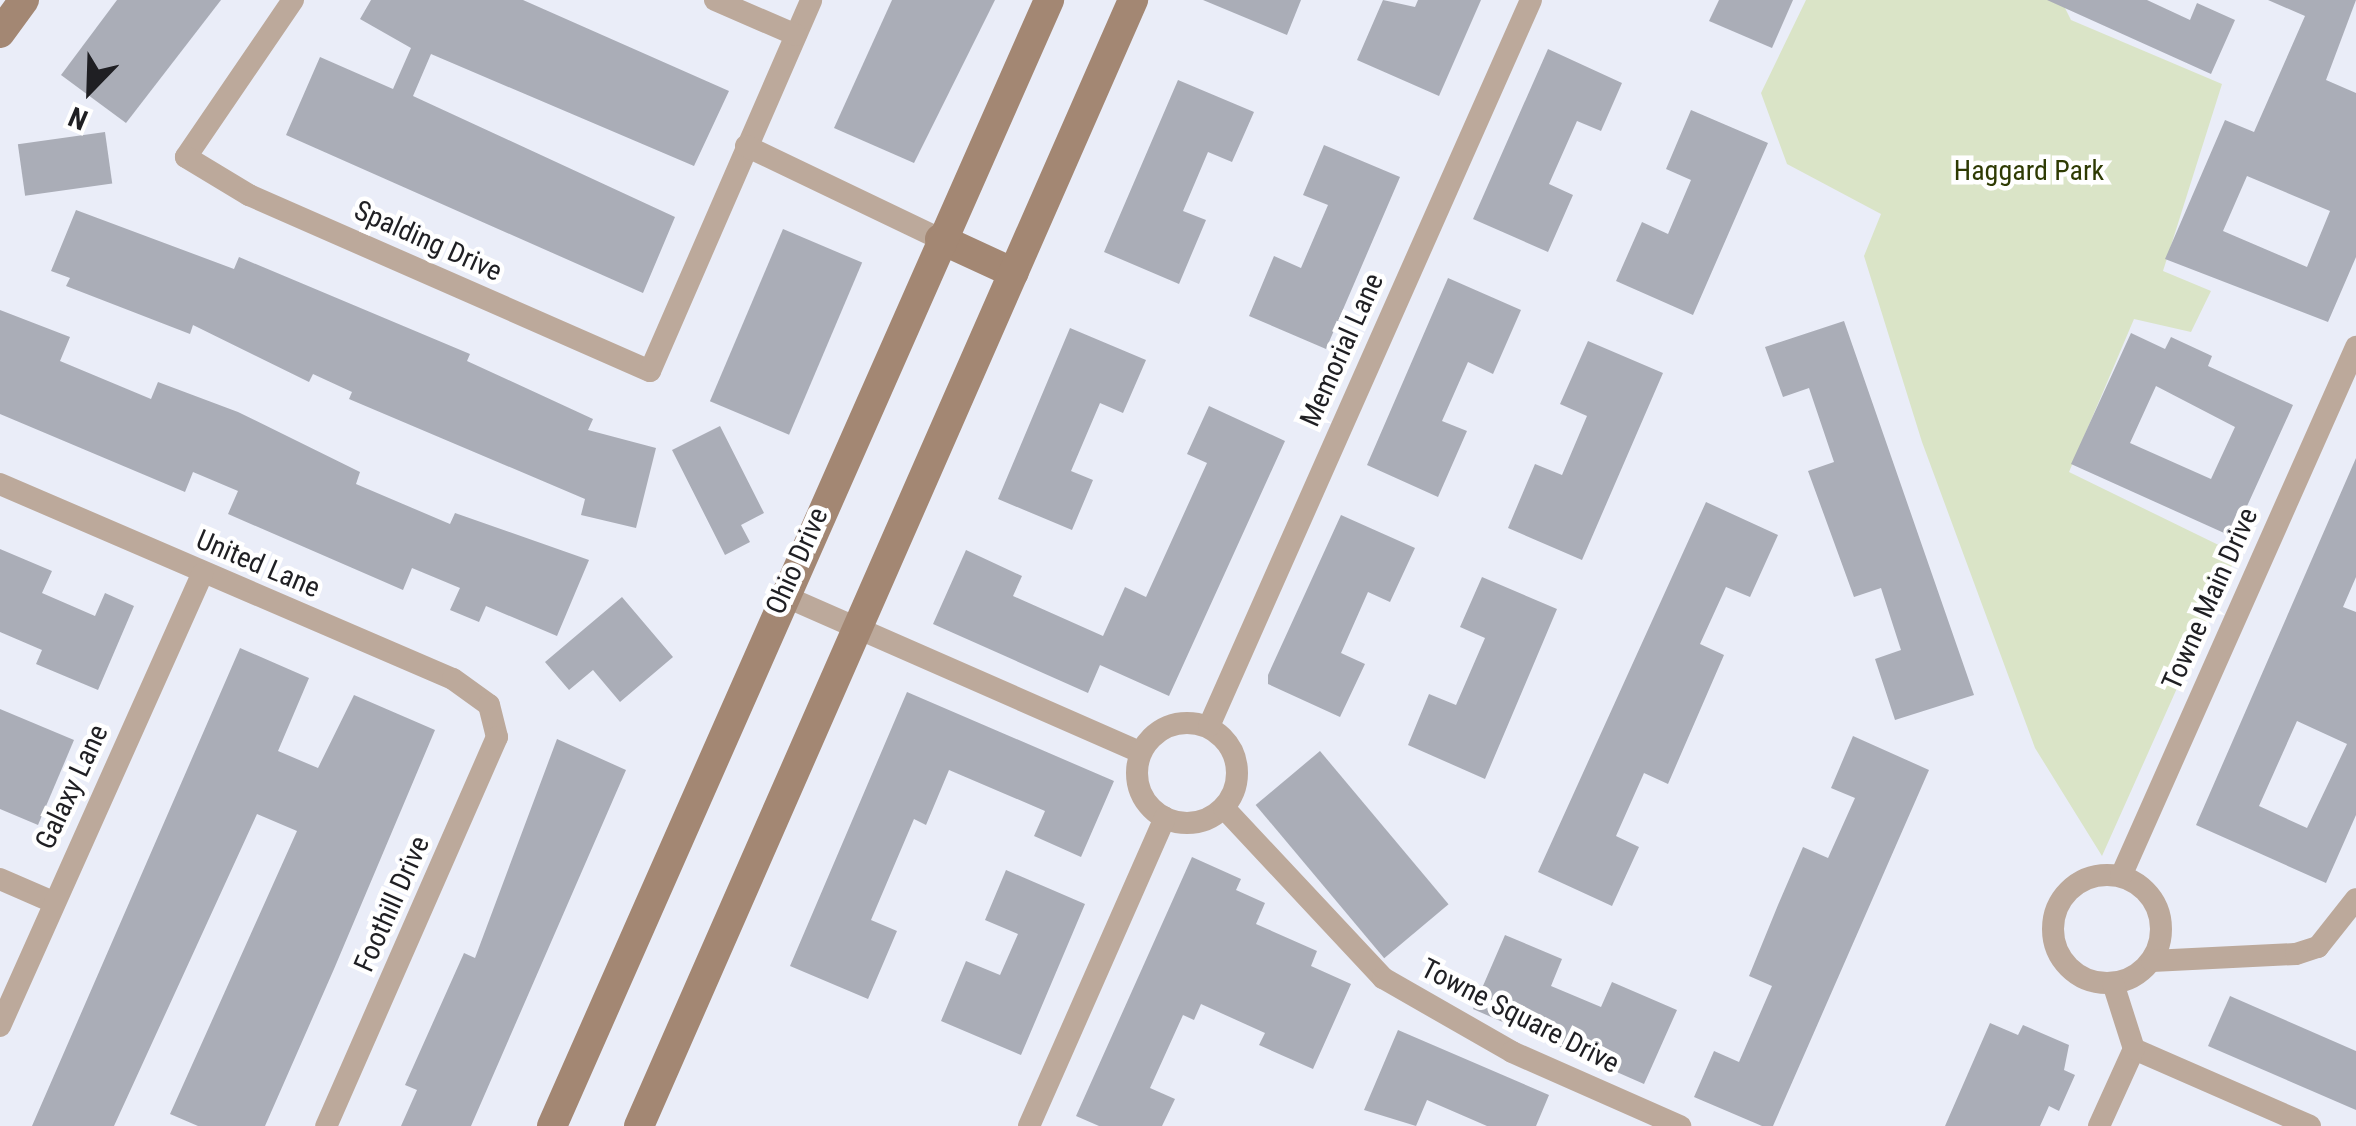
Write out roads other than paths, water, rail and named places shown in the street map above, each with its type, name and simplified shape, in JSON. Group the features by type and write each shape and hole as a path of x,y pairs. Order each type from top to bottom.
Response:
{"main road":[{"path":"0,32 24,0"},
{"name":"Ohio Drive","path":"552,1126 782,594 1049,0"},
{"path":"639,1126 855,626 1133,0"},
{"path":"940,239 1014,273"}],"street":[{"name":"Spalding Drive","path":"293,0 186,157 250,196 650,372 746,146"},
{"path":"715,0 796,35"},
{"path":"811,0 746,146 940,239"},
{"name":"Memorial Lane","path":"1209,726 1531,0"},
{"name":"Towne Main Drive","path":"2121,876 2356,347"},
{"name":"United Lane","path":"0,484 453,679 489,705"},
{"name":"Galaxy Lane","path":"0,1026 52,902 202,574"},
{"path":"782,594 1139,752"},
{"name":"Foothill Drive","path":"326,1126 496,738 489,705"},
{"path":"1209,726 1237,765 1224,808 1206,820 1165,818 1142,793 1139,752 1168,727 1209,726"},
{"name":"Towne Square Drive","path":"1224,808 1382,978 1512,1052 1680,1126"},
{"path":"1029,1126 1165,818"},
{"path":"2099,1126 2134,1049 2113,983 2063,960 2053,924 2068,890 2121,876 2157,906 2162,929 2152,961"},
{"path":"0,879 52,902"},
{"path":"2113,983 2152,961 2296,954 2318,947 2356,899"},
{"path":"2134,1049 2310,1126"}],"park label":[{"name":"Haggard Park","path":"2029,171"}]}
